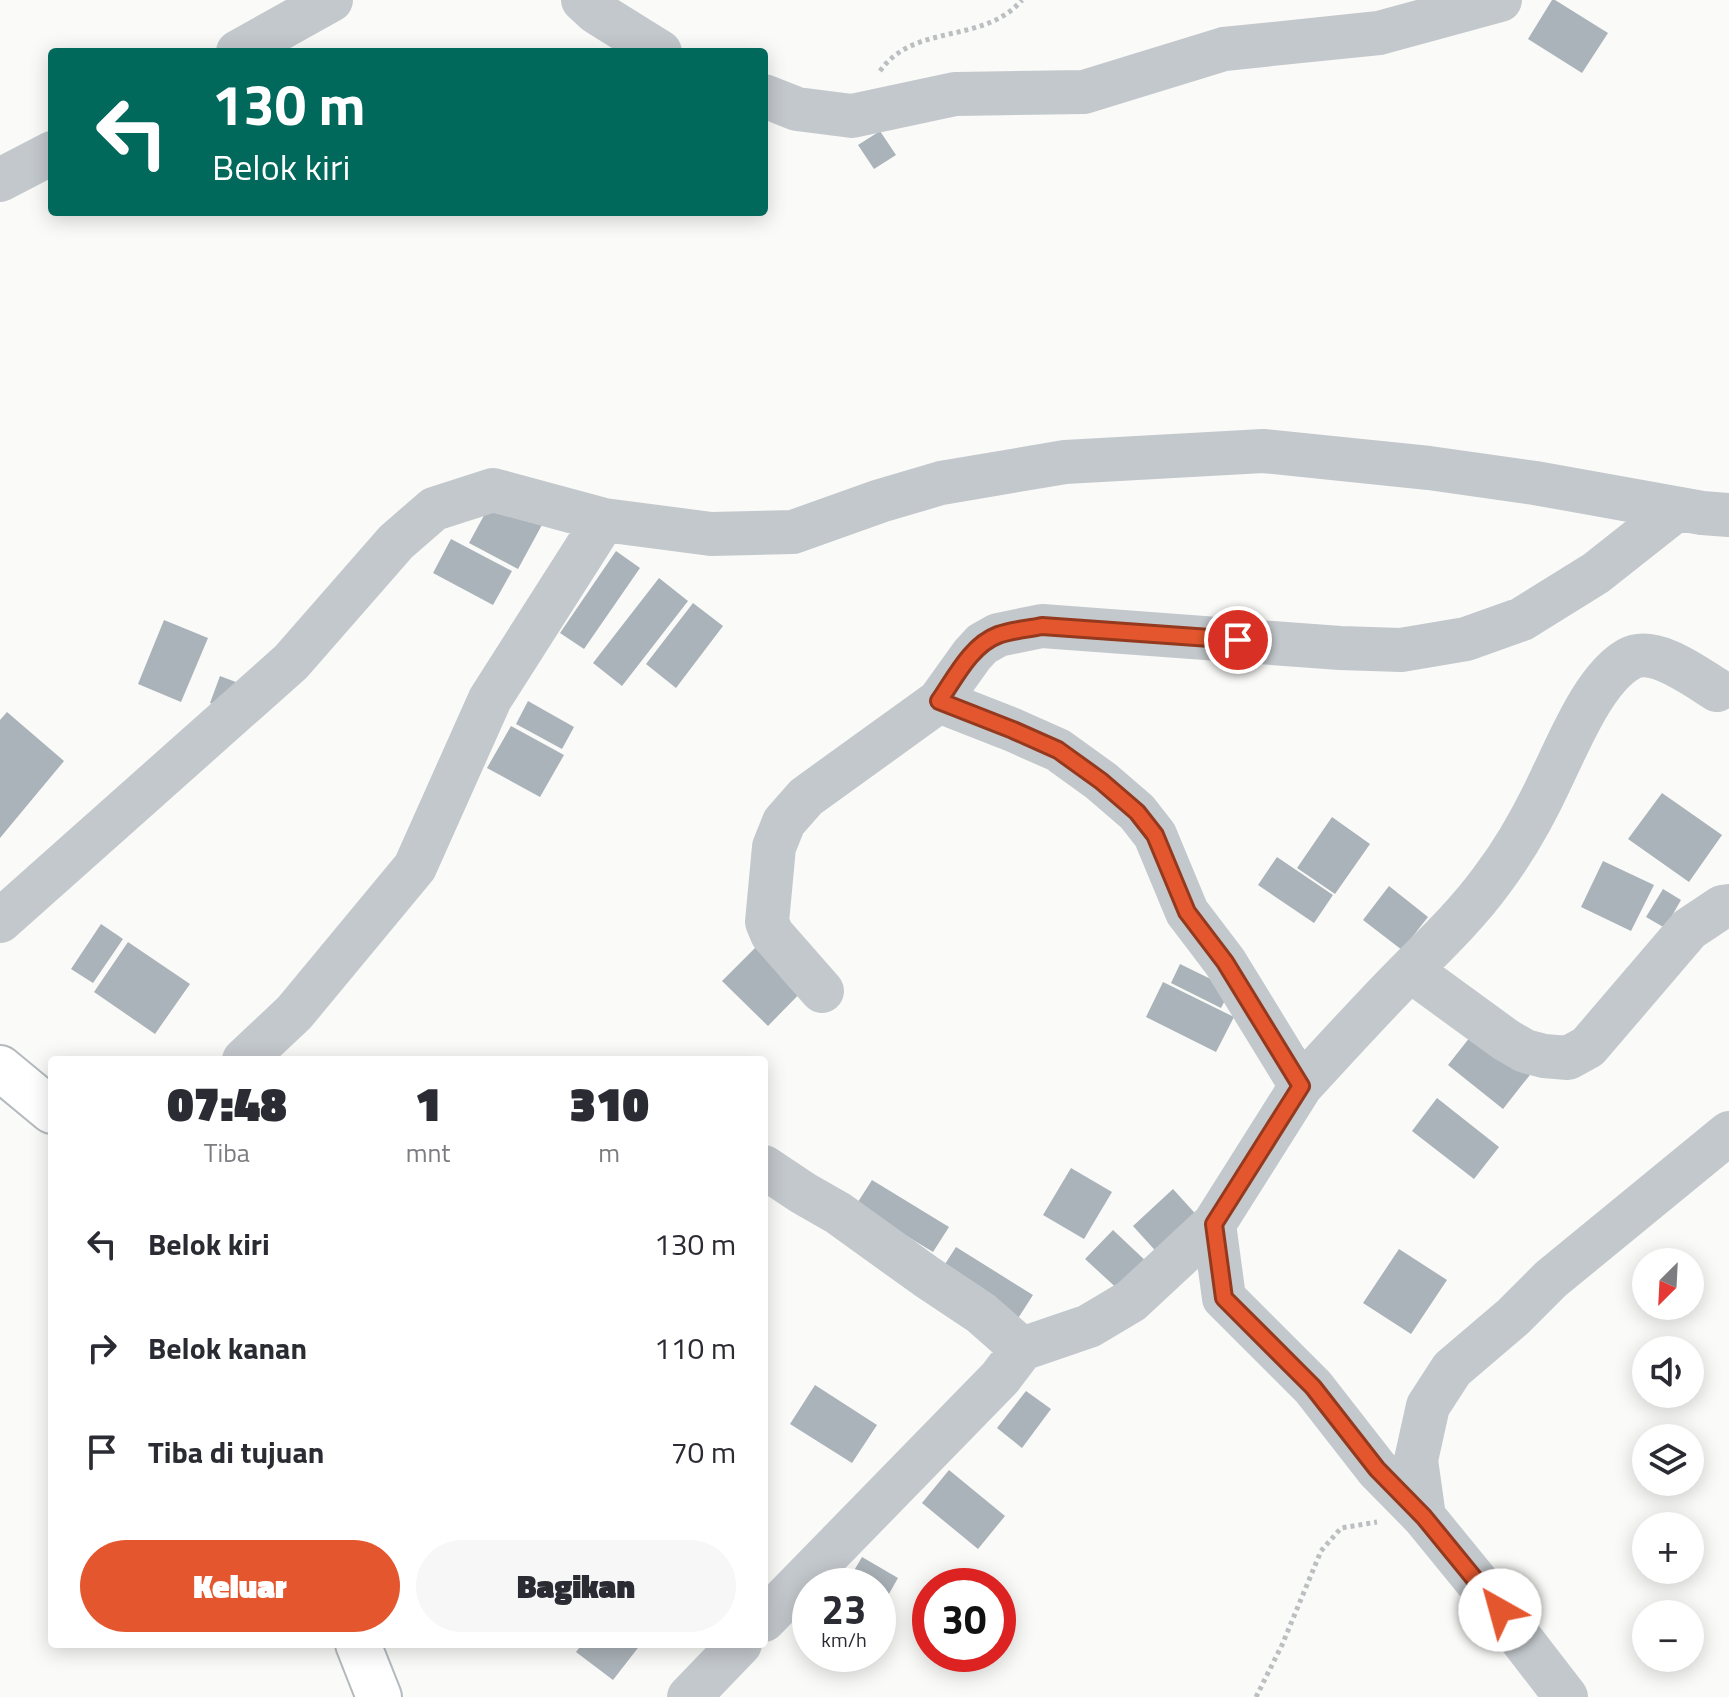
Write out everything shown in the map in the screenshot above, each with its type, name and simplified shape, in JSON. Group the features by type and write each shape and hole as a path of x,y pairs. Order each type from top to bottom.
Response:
{"main road":[{"path":"0,1068 48,1108"},
{"path":"360,1648 379,1697"}],"street":[{"path":"242,48 273,14 331,0"},
{"path":"583,0 596,12 654,48"},
{"path":"768,98 797,109 852,116 955,94 1084,92 1224,49 1379,33 1500,0"},
{"path":"0,180 48,155"},
{"path":"0,921 291,662 396,542 434,509 493,490 604,520 711,534 793,532 941,483 1065,462 1263,451 1429,468 1729,515"},
{"path":"822,991 772,934 767,922 774,847 784,822 806,797 939,701 982,644 998,635 1042,626 1401,650 1466,639 1522,619 1584,581 1677,509"},
{"path":"248,1056 294,1013 415,867 490,699 604,520"},
{"path":"768,1616 1000,1378 1022,1349 1089,1326 1131,1301 1214,1224 1301,1086 1450,931 1492,880 1531,822 1595,694 1613,672 1632,657 1656,655 1717,690"},
{"path":"939,701 1058,750 1137,812 1155,835 1187,912 1225,962 1301,1086"},
{"path":"1410,970 1525,1051 1568,1058 1588,1047 1689,929 1722,907 1729,906"},
{"path":"1424,1517 1416,1460 1428,1406 1452,1369 1513,1317 1551,1279 1729,1133"},
{"path":"768,1170 838,1213 981,1313 1022,1349"},
{"path":"1214,1224 1224,1298 1313,1387 1377,1469 1424,1517 1482,1588 1566,1697"},
{"path":"689,1697 736,1648"}],"path":[{"path":"852,116 889,59 910,45 993,23 1022,0"},
{"path":"1256,1697 1282,1645 1321,1551 1341,1528 1424,1517"}],"building":[{"path":"1552,0 1608,33 1582,73 1528,39"},
{"path":"880,131 896,155 874,169 858,145"},
{"path":"494,497 543,523 518,569 469,543"},
{"path":"451,539 512,571 493,605 433,573"},
{"path":"616,551 640,568 584,649 560,633"},
{"path":"659,578 688,601 622,686 593,663"},
{"path":"693,603 723,626 676,688 646,664"},
{"path":"164,620 208,638 181,702 138,684"},
{"path":"220,676 241,684 231,710 210,703"},
{"path":"528,701 574,727 562,749 516,724"},
{"path":"7,712 64,761 0,838 0,720"},
{"path":"511,726 564,755 540,797 487,768"},
{"path":"1662,793 1722,835 1689,882 1628,839"},
{"path":"1332,817 1370,844 1335,894 1297,868"},
{"path":"1277,857 1333,895 1314,923 1258,885"},
{"path":"1603,861 1654,885 1631,931 1581,907"},
{"path":"1389,886 1428,917 1402,950 1363,920"},
{"path":"1663,889 1681,900 1665,928 1646,917"},
{"path":"101,924 123,939 93,983 71,969"},
{"path":"766,937 812,981 768,1026 722,981"},
{"path":"128,942 190,984 155,1034 94,992"},
{"path":"1180,964 1231,989 1221,1008 1171,983"},
{"path":"1163,982 1234,1017 1216,1052 1146,1017"},
{"path":"1478,1027 1533,1071 1503,1109 1448,1065"},
{"path":"1437,1098 1499,1147 1474,1179 1412,1131"},
{"path":"1071,1168 1112,1192 1084,1239 1043,1215"},
{"path":"872,1180 949,1227 933,1252 856,1205"},
{"path":"1173,1189 1202,1221 1162,1258 1133,1226"},
{"path":"1113,1230 1149,1264 1122,1293 1085,1259"},
{"path":"956,1247 1033,1295 1015,1323 938,1275"},
{"path":"1399,1249 1447,1280 1411,1334 1363,1303"},
{"path":"815,1385 877,1425 852,1463 790,1424"},
{"path":"1026,1391 1051,1409 1022,1448 997,1428"},
{"path":"949,1470 1005,1516 978,1549 922,1503"},
{"path":"862,1557 881,1568 856,1568"},
{"path":"579,1648 638,1648 613,1680 576,1652"}],"route":[{"path":"1238,640 1042,626 1018,630 998,635 982,644 939,701 1058,750 1137,812 1155,835 1187,912 1225,962 1301,1086 1214,1224 1224,1298 1313,1387 1377,1469 1424,1517 1500,1610"}]}
